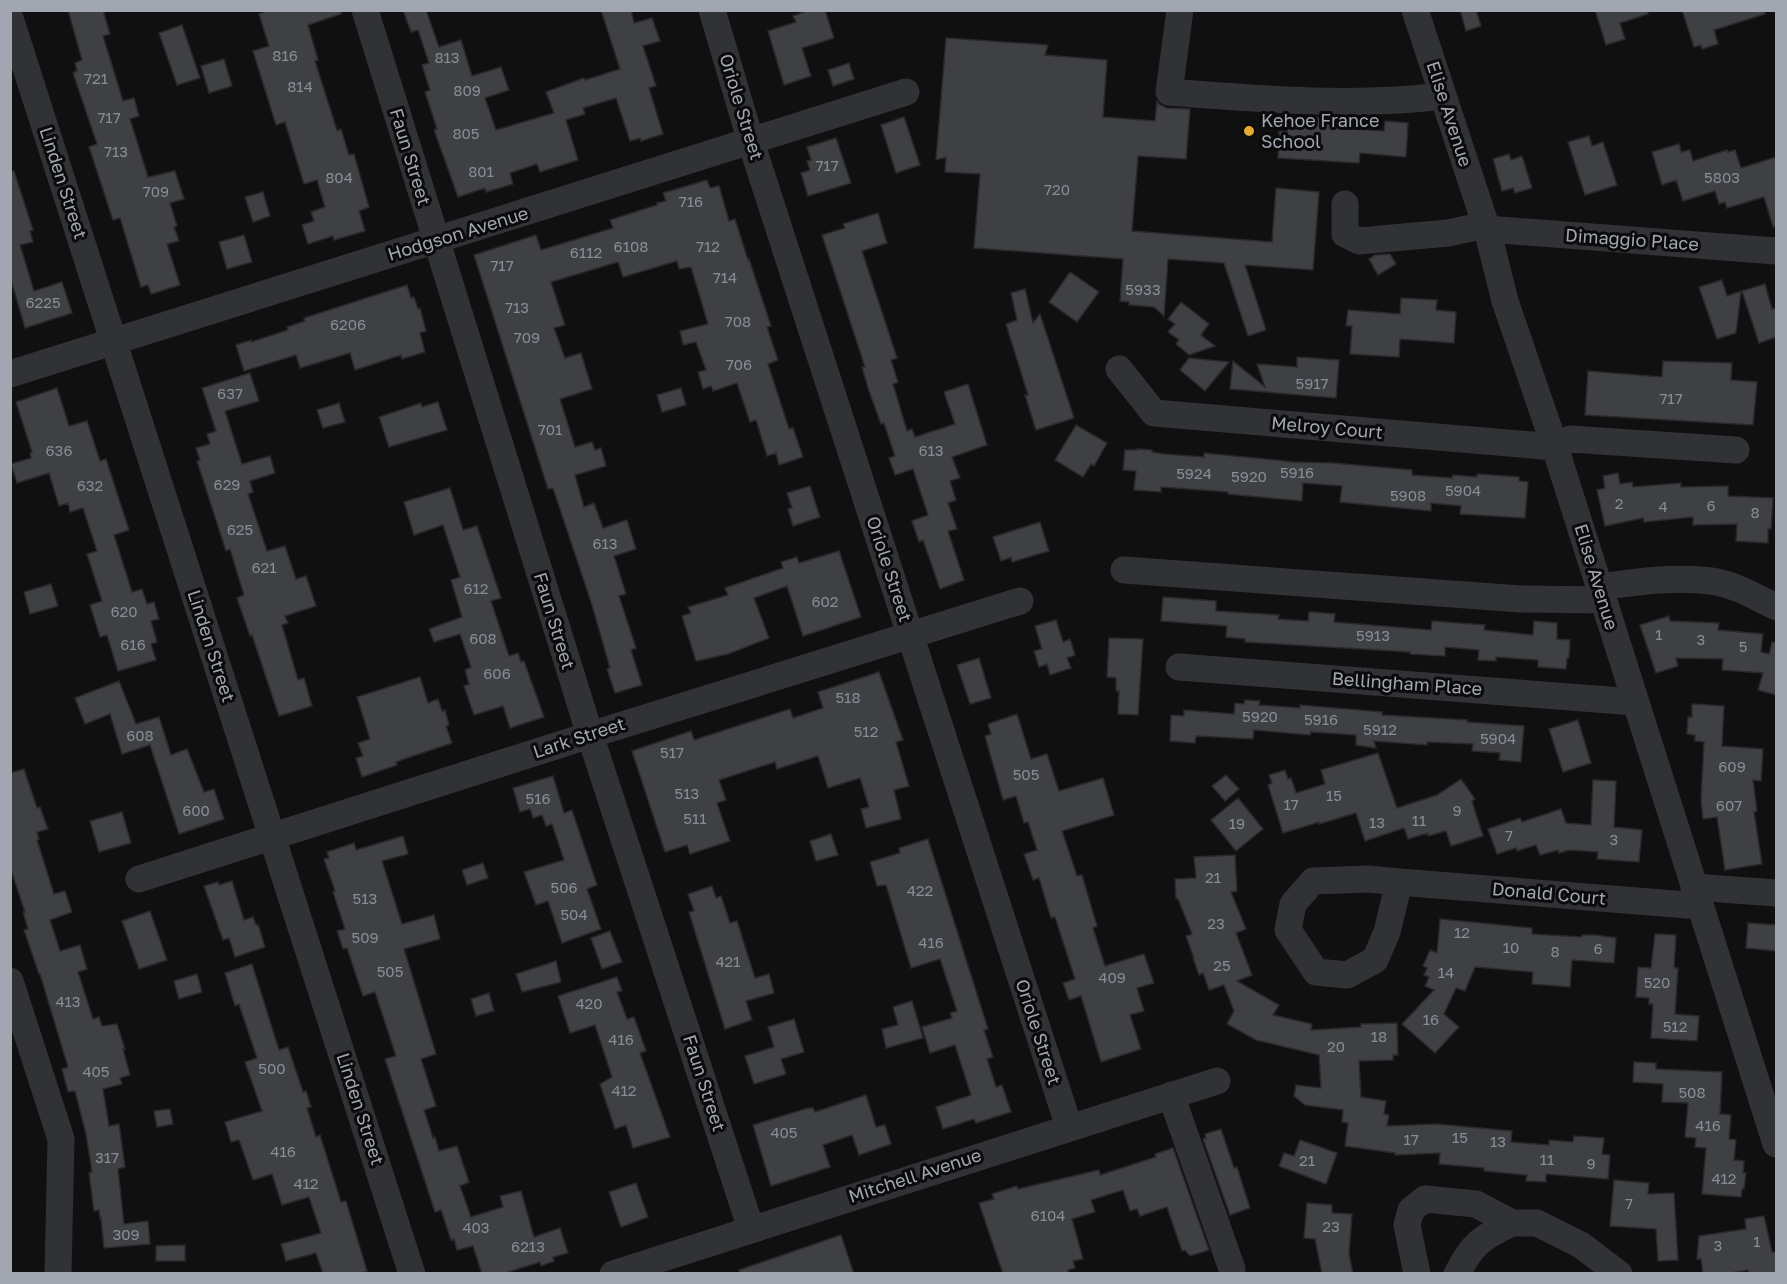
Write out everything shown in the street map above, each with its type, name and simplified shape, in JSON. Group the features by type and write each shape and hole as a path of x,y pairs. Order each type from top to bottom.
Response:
{"street":[{"name":"Faun Street","path":"365,10 590,735 751,1229"},
{"name":"Oriole Street","path":"712,10 751,142 1069,1127"},
{"path":"1180,10 1169,92 1285,101 1404,100 1443,96"},
{"name":"Elise Avenue","path":"1416,10 1486,227 1505,301 1556,447 1697,897 1766,1076 1776,1144"},
{"name":"Linden Street","path":"10,18 412,1274"},
{"name":"Hodgson Avenue","path":"10,374 906,92"},
{"name":"Dimaggio Place","path":"1345,204 1345,234 1359,241 1448,233 1486,227 1776,250"},
{"name":"Melroy Court","path":"1119,369 1154,413 1556,447 1570,439 1736,450"},
{"path":"1124,570 1521,599 1602,594 1660,579 1712,581 1748,592 1776,607"},
{"name":"Lark Street","path":"139,879 1020,601"},
{"name":"Bellingham Place","path":"1179,667 1635,702"},
{"name":"Donald Court","path":"1398,882 1697,897 1776,893"},
{"path":"10,981 61,1139 58,1274"},
{"name":"Mitchell Avenue","path":"614,1274 1217,1081"},
{"path":"1171,1095 1232,1269"},
{"path":"1417,1274 1407,1225 1411,1210 1425,1199 1476,1204 1512,1223"},
{"path":"1457,1274 1467,1255 1485,1236 1512,1223 1537,1223 1581,1245 1619,1274"}],"building":[{"path":"68,10 103,10 110,34 103,36 123,101 134,98 139,116 130,119 148,177 175,171 184,199 170,203 179,241 167,244 180,285 151,294 148,285 141,287 120,218 113,220 89,147 97,144 73,73 77,71 75,63 82,60"},
{"path":"269,10 341,10 341,14 308,25 318,60 315,61 337,131 341,129 349,155 354,154 369,207 359,211 365,231 334,240 333,236 308,244 302,225 314,221 311,212 325,207 317,180 304,184 285,122 276,125 253,51 269,46 259,14"},
{"path":"403,10 426,10 439,47 461,40 472,76 501,67 509,90 485,98 496,130 554,113 546,92 584,78 585,80 620,69 601,10 631,10 634,23 652,18 660,41 643,46 656,86 649,88 663,134 641,141 640,138 630,141 616,98 583,108 585,114 566,120 578,160 540,172 537,164 510,173 513,184 486,192 485,188 458,197 434,130 437,129 425,92 430,90 422,65 429,63 418,30 411,32"},
{"path":"809,10 825,10 834,38 802,48 811,76 784,85 768,31 796,22 793,16"},
{"path":"1460,10 1476,10 1481,26 1466,31"},
{"path":"1595,10 1648,10 1648,14 1620,23 1625,39 1606,45"},
{"path":"1682,10 1764,10 1765,14 1714,30 1718,44 1702,49 1701,45 1694,47"},
{"path":"182,25 200,78 177,85 159,33"},
{"path":"946,38 1048,45 1045,55 1107,60 1103,117 1155,121 1157,101 1167,108 1190,109 1186,159 1138,156 1132,231 1272,242 1276,188 1319,192 1313,270 1245,265 1266,330 1248,336 1224,263 1168,259 1164,316 1154,307 1129,305 1129,302 1120,301 1123,259 974,248 980,174 945,172 946,157 936,160"},
{"path":"224,59 232,86 209,93 201,66"},
{"path":"849,63 854,79 833,86 828,70"},
{"path":"1288,116 1353,119 1353,129 1384,131 1385,121 1408,123 1406,157 1360,153 1359,163 1278,158 1279,131 1287,132"},
{"path":"904,117 920,165 896,173 881,125"},
{"path":"1589,136 1592,146 1603,142 1617,185 1585,195 1568,142"},
{"path":"836,138 851,183 808,196 801,173 810,170 807,161 811,160 807,147"},
{"path":"1679,144 1681,152 1690,150 1693,161 1727,150 1728,152 1735,150 1741,168 1776,157 1776,226 1773,227 1764,197 1727,208 1725,202 1719,204 1715,191 1683,201 1676,180 1662,185 1652,152"},
{"path":"1509,154 1511,160 1522,156 1532,188 1515,193 1513,188 1502,191 1493,159"},
{"path":"14,171 33,230 30,231 33,242 20,245 34,291 62,282 72,313 25,328 10,277 10,172"},
{"path":"707,180 710,188 719,186 729,221 735,219 749,259 771,326 767,327 778,360 768,364 789,429 793,428 803,457 779,465 776,453 767,456 756,420 750,422 737,383 713,391 711,386 703,389 698,372 706,370 696,342 683,345 680,331 708,324 691,267 679,269 677,261 623,277 618,262 551,282 565,325 554,328 565,358 581,353 592,389 560,399 575,447 592,442 595,450 601,448 606,466 575,475 584,507 594,503 603,528 627,520 636,549 614,556 626,594 619,596 636,648 631,650 642,685 615,693 592,605 553,488 548,489 474,255 536,235 541,250 613,228 610,220 666,201 663,193"},
{"path":"263,192 270,216 253,222 245,197"},
{"path":"878,213 887,243 862,251 897,358 891,360 898,382 893,384 907,431 912,429 915,437 955,424 944,392 968,384 987,445 952,457 960,478 950,481 956,500 948,503 957,529 948,531 964,580 940,589 923,540 919,542 912,521 928,515 913,469 895,475 889,458 895,456 884,423 881,424 869,391 862,367 865,367 822,235 845,228 843,224"},
{"path":"244,235 252,262 227,269 219,242"},
{"path":"1390,254 1396,264 1378,275 1369,259 1375,255"},
{"path":"1070,272 1099,292 1077,322 1049,302"},
{"path":"1722,280 1727,296 1741,291 1736,333 1717,339 1699,287"},
{"path":"1765,284 1772,309 1776,308 1776,337 1759,343 1742,291"},
{"path":"407,285 411,298 414,297 418,309 420,308 426,331 420,333 425,352 402,359 401,355 355,370 350,353 300,368 296,355 244,371 236,345 288,330 287,327 305,321 304,318"},
{"path":"1025,289 1033,323 1040,314 1074,418 1036,430 1025,395 1028,395 1006,324 1017,320 1011,293"},
{"path":"1401,298 1437,300 1436,310 1456,312 1454,343 1400,339 1399,357 1350,354 1352,326 1346,326 1348,310 1400,314"},
{"path":"1181,302 1209,324 1201,335 1215,346 1189,355 1176,344 1179,340 1168,332 1175,324 1168,319"},
{"path":"1297,357 1339,360 1336,398 1230,389 1233,361 1265,387 1257,364 1297,367"},
{"path":"1189,358 1229,362 1205,391 1180,370"},
{"path":"1663,361 1732,363 1731,380 1757,382 1753,425 1585,415 1588,371 1662,377"},
{"path":"250,373 259,401 225,411 242,464 270,456 275,473 250,481 253,492 248,494 267,551 285,546 296,579 306,576 316,606 285,616 288,623 282,625 298,680 304,678 312,706 279,716 237,598 244,595 230,549 226,551 197,461 200,460 196,448 210,444 207,434 216,431 202,388"},
{"path":"57,388 69,426 87,421 100,461 106,459 129,530 114,535 132,592 142,589 147,604 154,602 159,619 151,621 157,642 151,644 156,660 118,671 107,635 100,637 90,605 102,601 87,554 97,551 83,508 70,512 68,503 59,506 49,473 17,483 11,464 31,458 30,453 32,452 16,402"},
{"path":"681,388 686,405 662,412 657,395"},
{"path":"438,402 447,430 389,447 379,417 421,403 422,407"},
{"path":"339,403 345,422 323,428 317,410"},
{"path":"1076,425 1107,443 1094,466 1091,464 1083,477 1055,460"},
{"path":"1137,449 1164,454 1204,457 1204,453 1412,470 1412,475 1452,478 1453,475 1477,477 1477,474 1519,477 1519,481 1528,482 1525,518 1460,514 1461,506 1431,503 1431,511 1340,502 1342,486 1303,483 1302,501 1161,487 1161,492 1134,490 1136,471 1123,470 1125,450"},
{"path":"1618,473 1620,484 1632,482 1633,487 1681,483 1681,487 1728,486 1728,496 1773,498 1768,543 1736,541 1737,524 1693,525 1693,517 1644,522 1643,518 1605,526 1597,490 1605,488 1603,476"},
{"path":"810,486 820,517 793,526 788,509 792,508 787,493"},
{"path":"450,488 463,530 477,526 501,598 491,601 509,656 518,653 521,662 524,661 544,717 510,728 503,706 474,715 464,686 469,684 465,670 471,667 460,634 434,642 429,629 462,617 451,580 460,577 443,525 414,535 404,502"},
{"path":"1040,522 1049,551 1012,562 1011,557 1001,561 993,537"},
{"path":"839,551 861,617 803,636 787,586 754,598 769,638 728,654 696,661 682,616 691,613 688,607 728,595 725,588 783,568 781,562 797,557 799,563"},
{"path":"51,584 58,606 30,614 24,592"},
{"path":"1163,597 1216,601 1216,611 1279,615 1278,619 1308,621 1309,612 1312,612 1335,614 1334,622 1431,630 1432,621 1485,625 1484,630 1533,635 1534,621 1557,623 1557,639 1570,640 1569,658 1567,658 1566,669 1538,667 1538,660 1496,657 1496,661 1478,660 1479,650 1445,647 1445,656 1245,642 1245,639 1226,637 1227,626 1161,621"},
{"path":"1669,616 1670,621 1719,623 1718,630 1763,634 1761,652 1769,654 1772,642 1776,643 1776,695 1758,690 1763,673 1722,670 1723,659 1676,658 1678,666 1656,673 1640,625"},
{"path":"1056,620 1063,642 1070,639 1075,655 1067,658 1071,668 1050,675 1047,664 1039,667 1034,651 1042,649 1035,626"},
{"path":"1109,638 1143,639 1138,715 1118,714 1119,691 1116,691 1116,678 1107,677"},
{"path":"979,658 991,698 970,704 957,665"},
{"path":"879,672 903,740 896,742 909,786 894,790 901,819 866,828 861,809 869,807 860,778 828,788 818,756 777,769 775,762 719,780 726,800 717,803 730,841 690,854 687,845 665,852 632,751 691,731 694,740 790,709 793,718 823,708 818,692"},
{"path":"420,677 428,703 438,699 442,711 445,710 449,725 446,726 452,743 396,762 397,765 362,777 356,758 363,756 358,743 370,739 357,697"},
{"path":"119,681 136,724 159,717 171,755 187,749 204,792 214,789 224,819 179,834 150,745 122,754 110,714 85,724 75,698"},
{"path":"1245,700 1260,701 1259,705 1300,708 1300,705 1382,712 1382,715 1524,726 1521,762 1499,760 1500,753 1472,751 1473,744 1427,742 1427,745 1374,741 1376,748 1356,745 1356,735 1311,732 1310,735 1254,730 1253,739 1196,736 1195,743 1170,741 1171,715 1184,716 1184,710 1234,714 1235,703 1244,704"},
{"path":"1692,704 1724,706 1722,746 1763,749 1761,781 1753,780 1757,811 1754,812 1762,864 1725,870 1717,817 1703,819 1701,800 1704,742 1695,741 1695,735 1687,734 1688,717 1692,717"},
{"path":"1017,714 1031,759 1047,754 1059,791 1103,778 1114,815 1062,831 1077,876 1082,875 1097,926 1093,928 1105,966 1144,954 1154,983 1137,988 1144,1011 1130,1015 1141,1049 1101,1062 1081,996 1069,1000 1063,983 1075,979 1055,917 1051,918 1039,878 1033,880 1024,854 1037,850 1028,822 1024,823 1016,796 1003,800 985,736 991,734 988,724"},
{"path":"1578,720 1591,763 1563,772 1549,729"},
{"path":"1378,753 1397,808 1437,795 1461,779 1475,799 1472,801 1483,836 1451,846 1446,831 1408,839 1404,828 1365,841 1356,813 1283,833 1268,785 1272,783 1269,775 1285,770 1288,779 1291,778 1296,793 1325,784 1321,770"},
{"path":"24,769 37,808 40,807 48,829 37,832 39,839 37,840 54,894 65,891 72,912 50,920 60,951 80,945 87,969 78,972 93,1019 99,1017 102,1026 117,1024 125,1049 123,1049 130,1075 120,1078 122,1084 103,1089 109,1126 119,1124 125,1167 118,1169 124,1224 148,1221 150,1244 104,1248 99,1210 94,1211 89,1173 92,1172 86,1134 75,1091 68,1092 62,1069 68,1067 24,930 28,929 23,912 25,912 10,867 10,773"},
{"path":"1226,775 1239,789 1225,801 1212,786"},
{"path":"553,776 564,813 572,810 597,885 587,889 601,929 562,943 548,901 536,905 524,872 564,860 552,824 546,826 542,815 533,818 530,809 520,812 513,788"},
{"path":"1593,780 1616,781 1614,827 1642,830 1639,862 1597,859 1598,852 1569,850 1559,853 1558,850 1540,855 1536,845 1497,854 1488,829 1520,818 1522,822 1561,809 1566,823 1591,825"},
{"path":"1238,798 1263,829 1236,851 1211,820"},
{"path":"122,812 131,843 99,852 90,821"},
{"path":"831,834 838,855 816,861 810,841"},
{"path":"403,836 408,854 382,861 402,924 434,915 440,939 404,949 436,1054 421,1059 436,1106 424,1110 439,1151 457,1146 469,1182 460,1186 471,1217 503,1207 500,1196 521,1191 534,1237 560,1228 568,1253 553,1257 554,1261 541,1266 540,1262 502,1274 482,1274 473,1246 457,1250 454,1239 451,1240 441,1210 435,1212 385,1059 396,1056 375,992 363,996 347,948 343,949 337,931 345,929 324,859 329,858 327,852 354,843 356,850"},
{"path":"928,839 988,1029 984,1030 993,1057 987,1059 996,1087 1002,1085 1011,1112 976,1123 974,1119 943,1129 936,1107 971,1095 955,1045 930,1053 922,1027 952,1018 950,1013 957,1011 940,959 911,968 886,885 877,886 870,862 900,853 899,848"},
{"path":"1235,855 1237,891 1231,892 1246,929 1236,933 1252,975 1237,981 1279,1005 1273,1015 1312,1024 1311,1030 1361,1027 1361,1024 1397,1023 1398,1055 1393,1055 1393,1060 1359,1061 1361,1097 1386,1101 1384,1114 1389,1115 1387,1126 1436,1124 1512,1131 1511,1142 1549,1145 1549,1140 1573,1142 1574,1136 1604,1138 1602,1154 1610,1155 1608,1179 1546,1174 1546,1182 1526,1181 1527,1175 1439,1164 1440,1153 1395,1155 1395,1153 1345,1146 1348,1123 1342,1122 1343,1110 1305,1105 1294,1096 1296,1085 1321,1088 1319,1055 1256,1040 1227,1024 1234,1011 1224,985 1209,990 1203,973 1199,975 1186,936 1192,934 1178,899 1176,899 1175,879 1196,878 1194,857"},
{"path":"483,863 488,878 467,885 462,870"},
{"path":"232,881 244,920 253,917 256,925 258,924 265,947 235,957 229,938 223,940 204,886"},
{"path":"712,886 716,898 721,896 730,923 737,921 755,978 769,974 774,993 746,1001 752,1020 725,1029 689,912 694,911 688,894"},
{"path":"150,911 167,960 139,969 122,921"},
{"path":"1440,919 1532,928 1532,934 1582,937 1582,935 1596,935 1616,938 1614,963 1572,960 1570,987 1532,984 1533,972 1475,967 1465,991 1456,988 1444,1014 1459,1027 1435,1053 1402,1024 1434,990 1425,986 1429,977 1424,975 1427,968 1423,966 1430,950 1437,953"},
{"path":"1748,923 1776,925 1776,951 1746,948"},
{"path":"610,931 622,962 602,969 591,938"},
{"path":"1655,934 1676,935 1674,968 1678,968 1675,1014 1699,1016 1697,1041 1651,1038 1653,1004 1649,1004 1649,998 1636,997 1638,967 1651,968"},
{"path":"556,961 561,982 522,992 516,974"},
{"path":"252,964 279,1050 288,1047 303,1092 306,1091 311,1107 307,1108 316,1137 320,1135 341,1202 346,1201 367,1271 358,1274 323,1274 316,1253 286,1261 281,1244 321,1233 309,1197 282,1205 272,1174 253,1180 239,1140 231,1142 225,1122 262,1111 245,1062 257,1058 239,1004 235,1006 225,973"},
{"path":"197,974 202,992 179,999 174,981"},
{"path":"617,977 622,991 617,992 627,1019 634,1017 646,1051 640,1053 670,1137 633,1148 626,1125 615,1129 600,1084 612,1077 595,1025 570,1033 558,996"},
{"path":"489,993 494,1011 476,1016 471,999"},
{"path":"912,1001 923,1038 886,1048 882,1029 898,1025 893,1007"},
{"path":"794,1019 804,1052 781,1059 786,1074 754,1084 745,1056 774,1047 768,1027"},
{"path":"1634,1062 1656,1063 1656,1069 1722,1072 1720,1114 1731,1115 1729,1139 1736,1140 1734,1160 1744,1161 1743,1173 1746,1173 1741,1197 1702,1194 1706,1148 1695,1147 1696,1138 1685,1137 1688,1103 1662,1102 1663,1084 1633,1082"},
{"path":"866,1095 876,1127 885,1125 891,1144 859,1155 852,1135 823,1145 830,1167 771,1186 753,1125 808,1108 813,1108 815,1112"},
{"path":"170,1109 173,1124 157,1127 154,1111"},
{"path":"1221,1129 1234,1168 1237,1167 1250,1208 1230,1215 1203,1139 1206,1138 1205,1134"},
{"path":"1300,1140 1337,1153 1326,1184 1279,1166 1284,1153 1294,1156"},
{"path":"1173,1148 1209,1250 1190,1256 1185,1250 1182,1251 1167,1207 1140,1216 1137,1209 1130,1211 1123,1190 1091,1200 1095,1212 1072,1219 1083,1259 1073,1261 1075,1268 1068,1270 1069,1274 1003,1274 979,1203 994,1199 992,1194 1017,1186 1018,1189 1099,1170 1100,1175 1156,1157 1155,1154"},
{"path":"1614,1180 1649,1183 1648,1194 1674,1193 1678,1260 1658,1261 1656,1229 1610,1226"},
{"path":"636,1183 648,1217 621,1227 609,1192"},
{"path":"1307,1203 1332,1205 1332,1213 1352,1214 1349,1254 1353,1274 1322,1274 1315,1239 1304,1238"},
{"path":"1764,1216 1772,1252 1776,1252 1776,1274 1749,1274 1748,1270 1725,1274 1703,1274 1701,1259 1697,1259 1699,1236 1746,1229 1745,1219"},
{"path":"841,1235 854,1274 740,1274 739,1270"},
{"path":"185,1245 185,1261 156,1261 156,1246"}],"place":[{"name":"Kehoe France School","path":"1249,131"}]}
